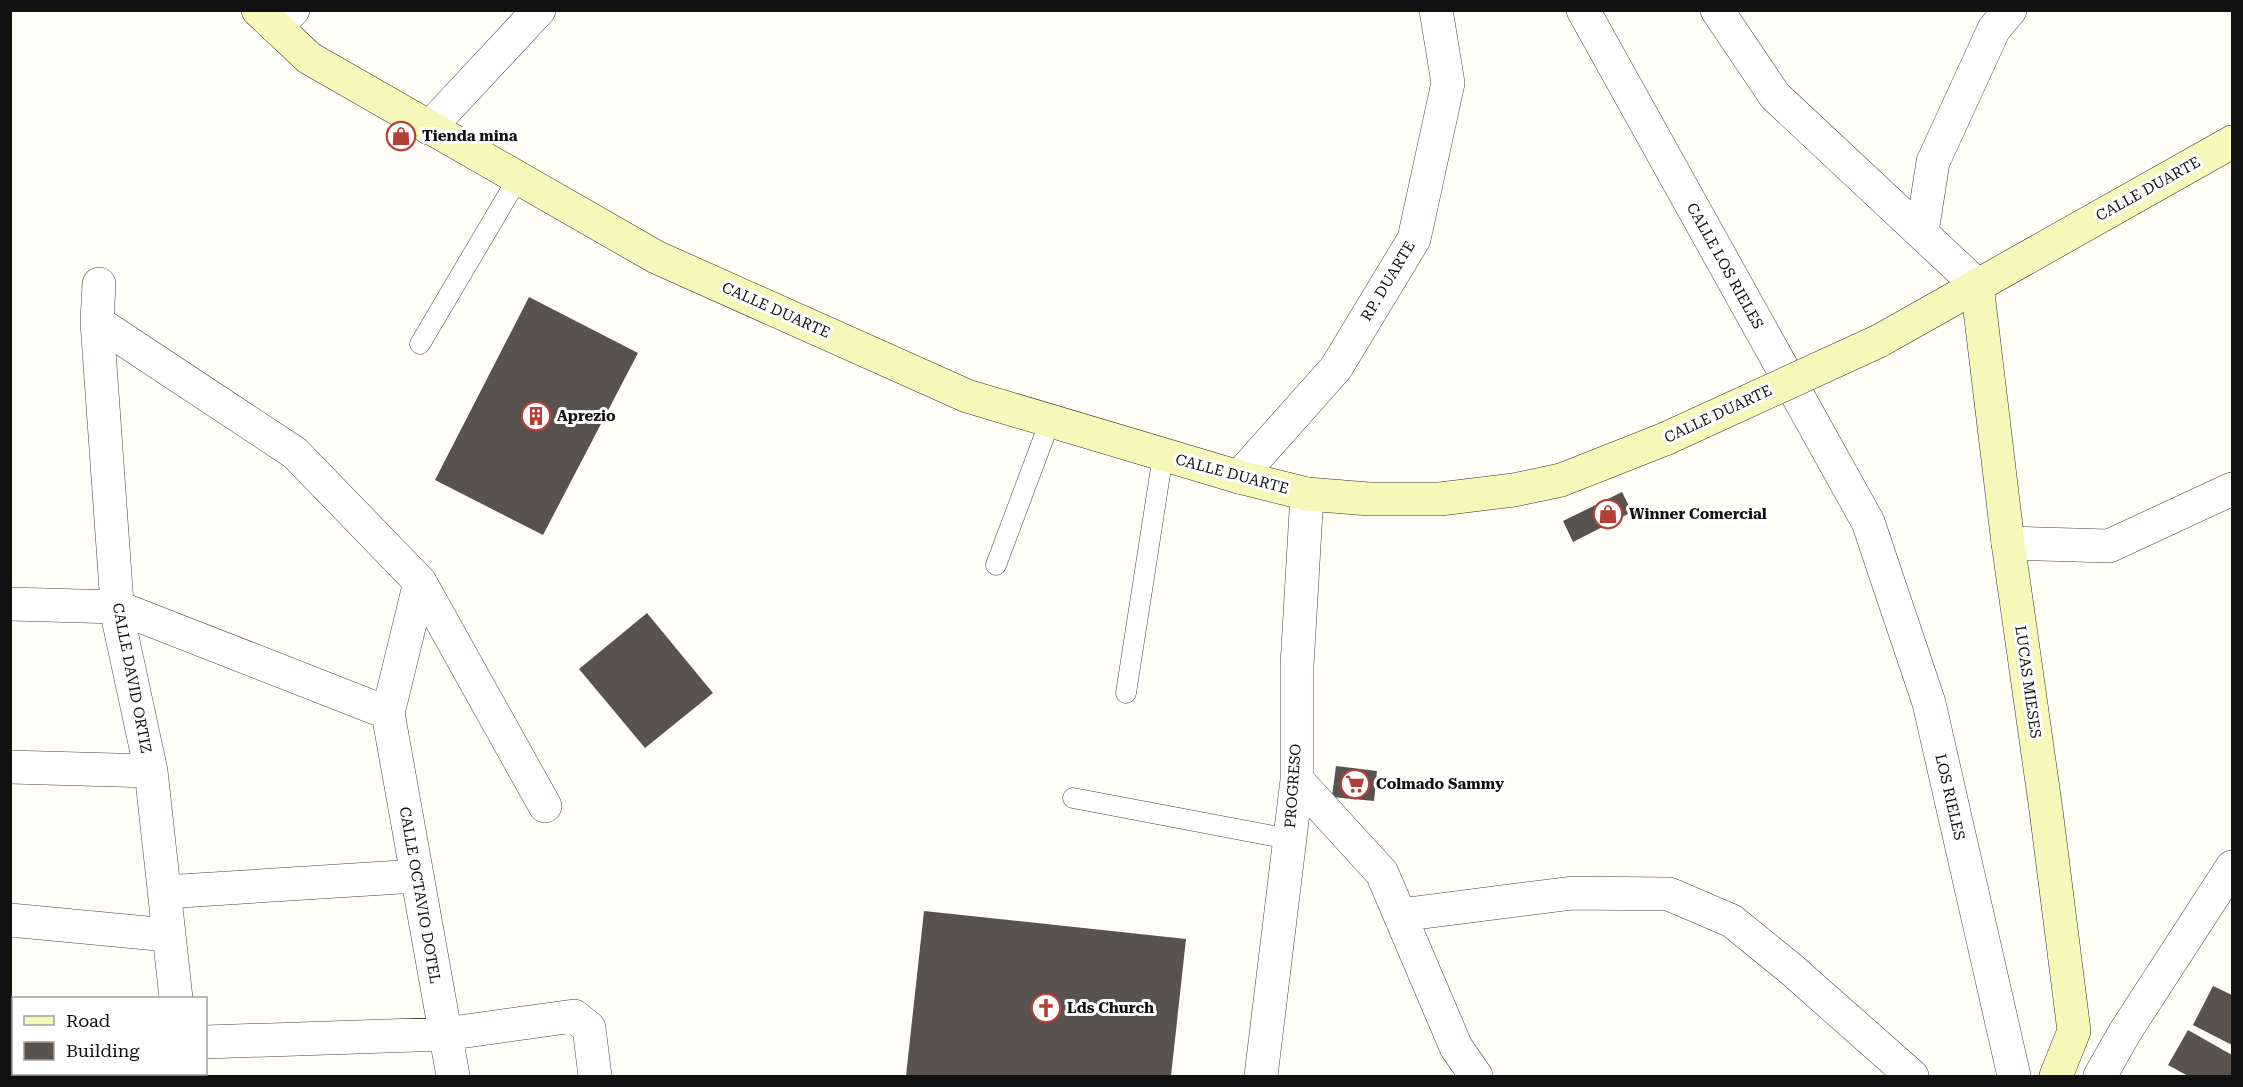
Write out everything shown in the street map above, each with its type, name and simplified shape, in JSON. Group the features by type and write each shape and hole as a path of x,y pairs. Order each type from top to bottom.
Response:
{"street":[{"path":"429,128 539,10"},
{"name":"RP. DUARTE","path":"1239,477 1336,368 1414,239 1448,83 1437,10"},
{"name":"CALLE LOS RIELES","path":"1583,10 1868,522"},
{"path":"1717,10 1775,96 1977,285"},
{"path":"1922,232 1933,162 1994,29 2010,10"},
{"name":"CALLE DUARTE","path":"276,16 309,58 667,262 967,396 1239,477 1307,494 1370,499 1440,499 1514,490 1561,480 1665,439 1879,341 2232,142"},
{"name":"CALLE DAVID ORTIZ","path":"99,284 97,322 118,618 151,771 176,997"},
{"name":"LUCAS MIESES","path":"1977,285 2008,543 2046,810 2074,1031 2056,1077"},
{"path":"97,322 295,453 420,582 545,807"},
{"path":"2008,543 2109,546 2232,489"},
{"name":"PROGRESO","path":"1261,1077 1297,780 1297,666 1307,494"},
{"name":"LOS RIELES","path":"1868,522 1929,703 2014,1077"},
{"path":"10,604 117,607 388,713 420,582"},
{"name":"CALLE OCTAVIO DOTEL","path":"388,713 453,1077"},
{"path":"10,767 151,771"},
{"path":"1297,780 1382,873 1456,1047 1476,1077"},
{"path":"2100,1077 2125,1032 2230,874"},
{"path":"164,892 417,876"},
{"path":"1400,915 1574,893 1669,894 1732,921 1791,969 1912,1077"},
{"path":"10,920 168,935"},
{"path":"207,1042 445,1034 574,1016 589,1028 595,1077"}],"lane":[{"path":"420,344 518,178"},
{"path":"996,565 1050,422"},
{"path":"1126,693 1163,455"},
{"path":"1073,798 1289,839"}],"building":[{"name":"Aprezio","path":"529,297 638,353 543,535 435,480"},
{"path":"1622,492 1632,512 1573,542 1563,521"},
{"path":"647,613 713,693 645,748 579,669"},
{"name":"Colmado Sammy","path":"1336,766 1377,771 1374,801 1332,797"},
{"name":"Lds Church","path":"924,911 1186,939 1171,1076 906,1076"},
{"path":"2213,986 2232,995 2232,1045 2193,1025"},
{"path":"2188,1030 2232,1055 2232,1076 2188,1076 2168,1065"}],"place":[{"name":"Tienda mina","path":"401,136"},
{"name":"Aprezio","path":"536,416"},
{"name":"Winner Comercial","path":"1608,514"},
{"name":"Colmado Sammy","path":"1355,784"},
{"name":"Lds Church","path":"1046,1008"}]}
